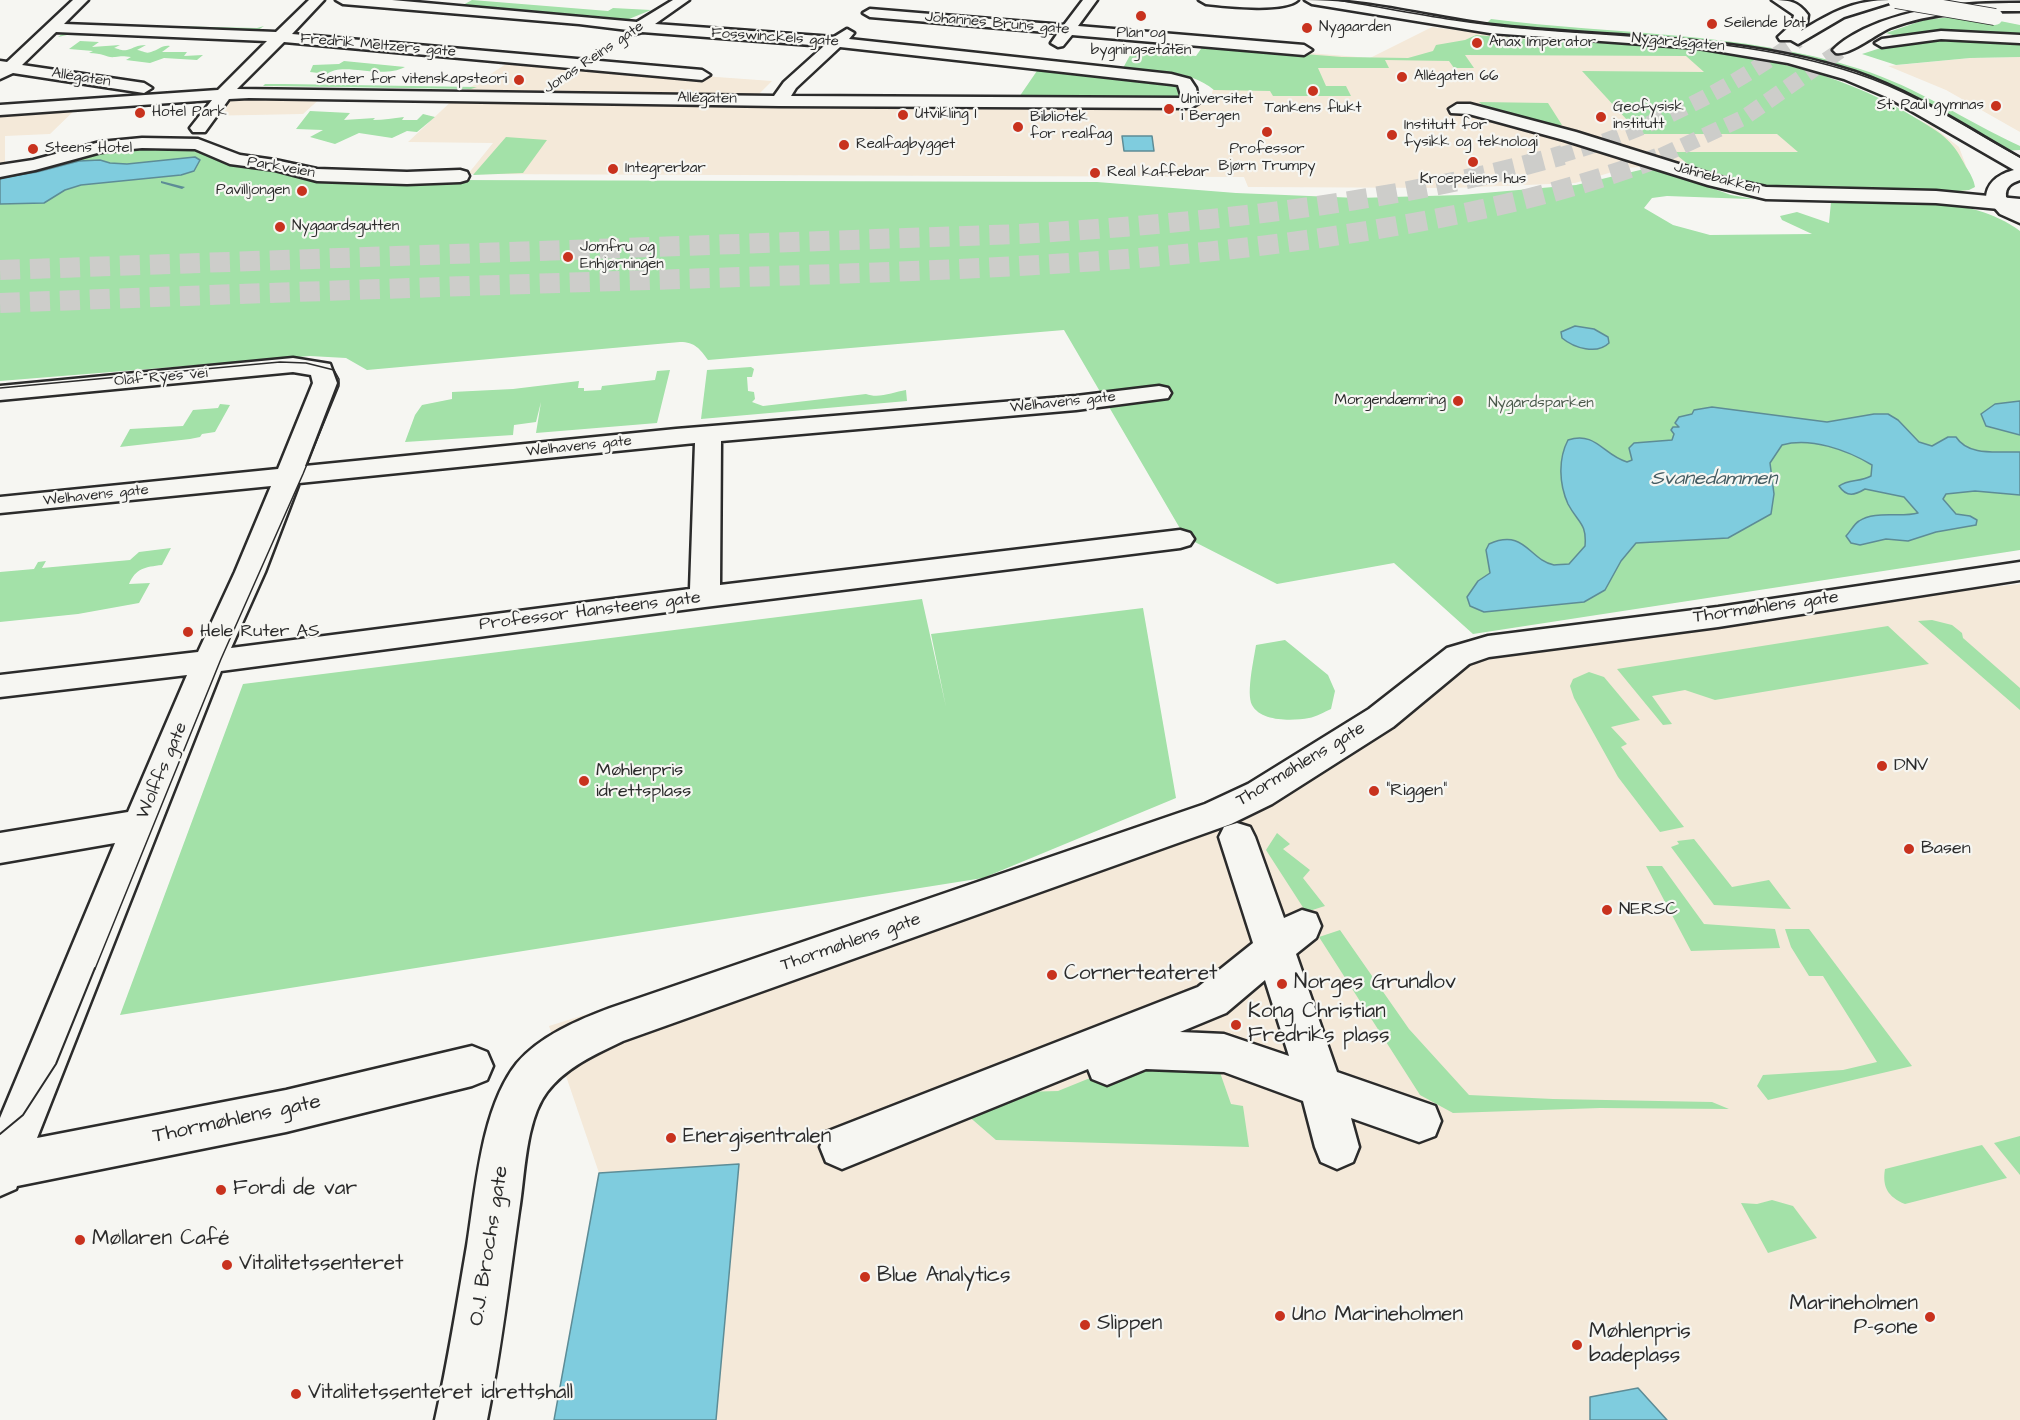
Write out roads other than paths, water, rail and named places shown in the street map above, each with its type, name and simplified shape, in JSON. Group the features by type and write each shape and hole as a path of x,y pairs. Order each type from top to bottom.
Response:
{"main road":[{"path":"4,69 53,28 81,0"},
{"path":"199,128 218,105 222,94 317,0"},
{"name":"Fosswinckels gate","path":"343,0 836,42 1177,81 1184,82 1188,88 1191,103"},
{"path":"440,8 454,0"},
{"name":"Jonas Reins gate","path":"622,38 682,0"},
{"path":"779,101 790,85 885,0"},
{"path":"1024,91 1090,0"},
{"path":"1206,0 1258,4 1291,0"},
{"path":"1226,2 1252,0"},
{"name":"Nygårdsgaten","path":"1312,0 1482,28 1698,44 1790,59 1850,76 1895,95 2020,166"},
{"name":"Nygårdsgaten","path":"1384,0 1531,22 1741,39 1830,57 1899,79"},
{"path":"1779,0 1802,15 1792,39 1839,14 1884,0"},
{"path":"1896,0 2020,22"},
{"path":"1959,0 2020,15"},
{"path":"1986,0 2020,6"},
{"path":"1998,0 2020,6"},
{"path":"2008,0 2020,6"},
{"path":"1841,50 1878,26 1908,16 1962,8 2020,6"},
{"name":"Johannes Bruns gate","path":"870,13 1304,50"},
{"name":"Fredrik Meltzers gate","path":"53,28 280,37 702,75"},
{"path":"1858,53 1889,41 1922,37 1963,35 2020,39"},
{"name":"Jonas Reins gate","path":"539,97 558,81 605,50"},
{"name":"Allégaten","path":"4,69 144,88 152,91 152,100"},
{"name":"Allégaten","path":"0,110 222,94 779,101 1024,91 1191,103"},
{"name":"Jahnebakken","path":"1457,109 1470,109 1570,136 1715,182 1766,193 1936,197 2010,205"},
{"name":"Parkveien","path":"0,171 35,165 100,147 198,144 236,160 275,165 317,175 407,178 460,176"},
{"path":"2020,174 2004,179 1999,184 1996,198 2010,205 2020,217"},
{"name":"Olaf Ryes vei","path":"0,393 294,365 322,369"},
{"name":"Wolffs gate","path":"1,1169 141,824 289,477 325,383 322,369"},
{"name":"Welhavens gate","path":"0,505 708,436 1076,403 1159,393"},
{"path":"705,597 708,436"},
{"name":"Professor Hansteens gate","path":"0,686 209,662 705,597 1180,539"},
{"name":"Thormøhlens gate","path":"534,1076 565,1048 610,1027 1218,814 1260,794 1381,718 1458,656 1488,647 1718,617 2020,571"},
{"path":"0,848 141,824"},
{"path":"1237,837 1288,938 1321,1087 1337,1147"},
{"path":"842,1147 1212,1000 1288,938"},
{"path":"1016,1078 1058,1084 1146,1050 1224,1053 1419,1121"},
{"name":"Thormøhlens gate","path":"1,1169 286,1111 472,1066"},
{"name":"O.J. Brochs gate","path":"461,1420 505,1158 515,1113 524,1090 534,1076"}],"water":[{"path":"1122,136 1152,136 1154,151 1124,151"},
{"path":"195,157 200,160 194,171 181,175 81,185 65,190 44,203 0,204 0,178 37,172 79,161 100,160 127,164"},
{"path":"1575,326 1594,329 1608,337 1609,343 1598,349 1586,349 1573,345 1562,338 1561,332"},
{"path":"2020,401 2020,435 1986,426 1981,414 1995,404"},
{"name":"Svanedammen","path":"1712,407 1827,422 1874,414 1888,414 1898,420 1919,442 1932,446 1948,437 1956,437 1968,448 1976,450 2020,452 2020,495 1975,491 1946,494 1943,499 1956,514 1970,516 1977,520 1976,525 1936,532 1908,541 1886,539 1860,545 1851,543 1846,536 1859,521 1872,516 1918,513 1904,497 1865,489 1851,494 1842,490 1839,486 1871,476 1872,465 1862,460 1828,446 1805,443 1782,445 1770,463 1774,494 1771,514 1728,538 1636,543 1621,561 1605,590 1584,602 1484,612 1470,606 1467,597 1478,581 1490,573 1486,550 1489,544 1501,540 1519,542 1538,557 1554,565 1569,564 1585,546 1585,532 1568,504 1561,480 1561,463 1568,440 1578,438 1593,441 1627,462 1632,460 1629,448 1634,443 1672,440 1674,434 1671,430 1673,427 1679,427 1675,423 1679,417 1692,414 1694,410"},
{"path":"739,1164 716,1420 554,1420 599,1173"},
{"path":"1638,1388 1667,1420 1590,1420 1590,1397"}],"waterway":[{"path":"163,182 182,187"}],"tunnel":[{"path":"1558,156 1622,135 1683,108 1742,77 1798,40"},
{"path":"1661,156 1745,117 1841,50"},
{"path":"0,270 1020,234 1157,224 1362,199 1429,187 1563,155"},
{"path":"0,303 1009,267 1164,256 1319,238 1465,213 1566,188 1665,155"}],"tram line":[{"path":"1337,0 1475,23 1734,46 1817,62 1858,74 1900,91 2020,157"},
{"path":"0,388 280,362 306,363 334,370 339,379 339,386 303,474 221,659 95,969"},
{"path":"0,1134 23,1115 56,1064 95,968"}],"place":[{"name":"Plan og bygningsetaten","path":"1141,16"},
{"name":"Seilende båt","path":"1712,24"},
{"name":"Nygaarden","path":"1307,28"},
{"name":"Anax Imperator","path":"1477,43"},
{"name":"Allégaten 66","path":"1402,77"},
{"name":"Senter for vitenskapsteori","path":"519,80"},
{"name":"Tankens flukt","path":"1313,91"},
{"name":"St. Paul gymnas","path":"1996,106"},
{"name":"Universitet i Bergen","path":"1169,109"},
{"name":"Hotel Park","path":"140,113"},
{"name":"Utvikling I","path":"903,115"},
{"name":"Geofysisk institutt","path":"1601,117"},
{"name":"Bibliotek for realfag","path":"1018,127"},
{"name":"Professor Bjørn Trumpy","path":"1267,132"},
{"name":"Institutt for fysikk og teknologi","path":"1392,135"},
{"name":"Realfagbygget","path":"844,145"},
{"name":"Steens Hotel","path":"33,149"},
{"name":"Kroepeliens hus","path":"1473,162"},
{"name":"Integrerbar","path":"613,169"},
{"name":"Real kaffebar","path":"1095,173"},
{"name":"Pavilljongen","path":"302,191"},
{"name":"Nygaardsgutten","path":"280,227"},
{"name":"Jomfru og Enhjørningen","path":"568,257"},
{"name":"Morgendæmring","path":"1458,401"},
{"name":"Hele Ruter AS","path":"188,632"},
{"name":"DNV","path":"1882,766"},
{"name":"Møhlenpris idrettsplass","path":"584,781"},
{"name":"\"Riggen\"","path":"1374,791"},
{"name":"Basen","path":"1909,849"},
{"name":"NERSC","path":"1607,910"},
{"name":"Cornerteateret","path":"1052,975"},
{"name":"Norges Grundlov","path":"1282,984"},
{"name":"Kong Christian Fredriks plass","path":"1236,1025"},
{"name":"Energisentralen","path":"671,1138"},
{"name":"Fordi de var","path":"221,1190"},
{"name":"Møllaren Café","path":"80,1240"},
{"name":"Vitalitetssenteret","path":"227,1265"},
{"name":"Blue Analytics","path":"865,1277"},
{"name":"Uno Marineholmen","path":"1280,1316"},
{"name":"Marineholmen P-sone","path":"1930,1317"},
{"name":"Slippen","path":"1085,1325"},
{"name":"Møhlenpris badeplass","path":"1577,1345"},
{"name":"Vitalitetssenteret idrettshall","path":"296,1394"}],"park label":[{"name":"Nygårdsparken","path":"1541,404"}]}
